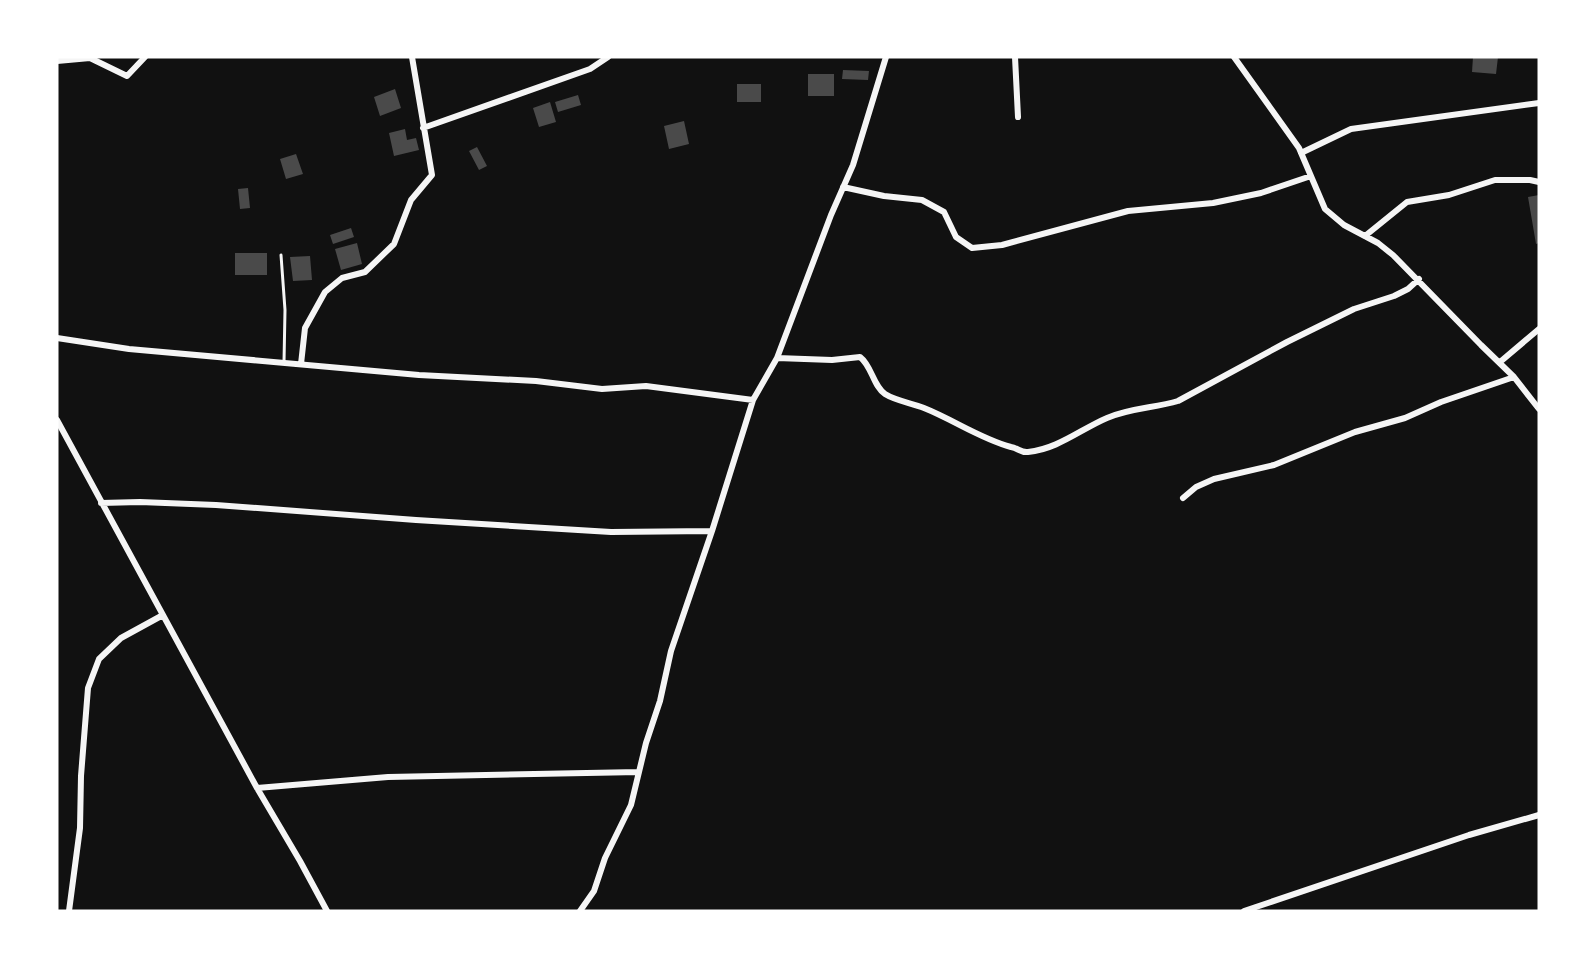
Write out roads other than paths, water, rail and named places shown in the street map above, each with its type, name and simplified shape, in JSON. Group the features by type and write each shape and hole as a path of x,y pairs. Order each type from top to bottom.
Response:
{"street":[{"path":"57,61 90,58 127,76 145,57"},
{"path":"301,364 305,328 325,292 342,278 365,272 394,244 411,200 432,175 412,57"},
{"path":"423,128 590,69 607,57"},
{"path":"580,911 594,891 605,858 631,805 660,701 671,651 753,400 777,358 852,165 886,57"},
{"path":"1015,57 1018,117"},
{"path":"1234,57 1301,153 1325,209 1344,225 1393,255 1419,279 1514,377 1539,409"},
{"path":"1301,153 1351,129 1539,103"},
{"path":"843,187 884,196 922,200 944,212 956,237 972,248 1002,244 1128,211 1213,203 1261,193 1311,176"},
{"path":"1365,236 1407,202 1449,195 1495,180 1539,182"},
{"path":"777,358 832,360 860,357 885,394 955,421 999,445 1031,452 1061,442 1106,418 1125,411 1163,406 1178,401 1354,309 1408,289 1419,279"},
{"path":"1500,362 1539,329"},
{"path":"57,338 129,350 419,375 536,381 602,389 646,386 753,400"},
{"path":"1182,498 1196,487 1214,479 1274,465 1355,432 1405,418 1441,402 1514,377"},
{"path":"57,420 257,788 327,911"},
{"path":"101,503 216,505 611,532 712,531"},
{"path":"69,911 80,828 81,776 88,688 99,659 121,638 163,615"},
{"path":"257,788 388,777 639,772"},
{"path":"1244,911 1469,835 1539,815"}],"lane":[{"path":"281,255 285,310 284,362"}]}
